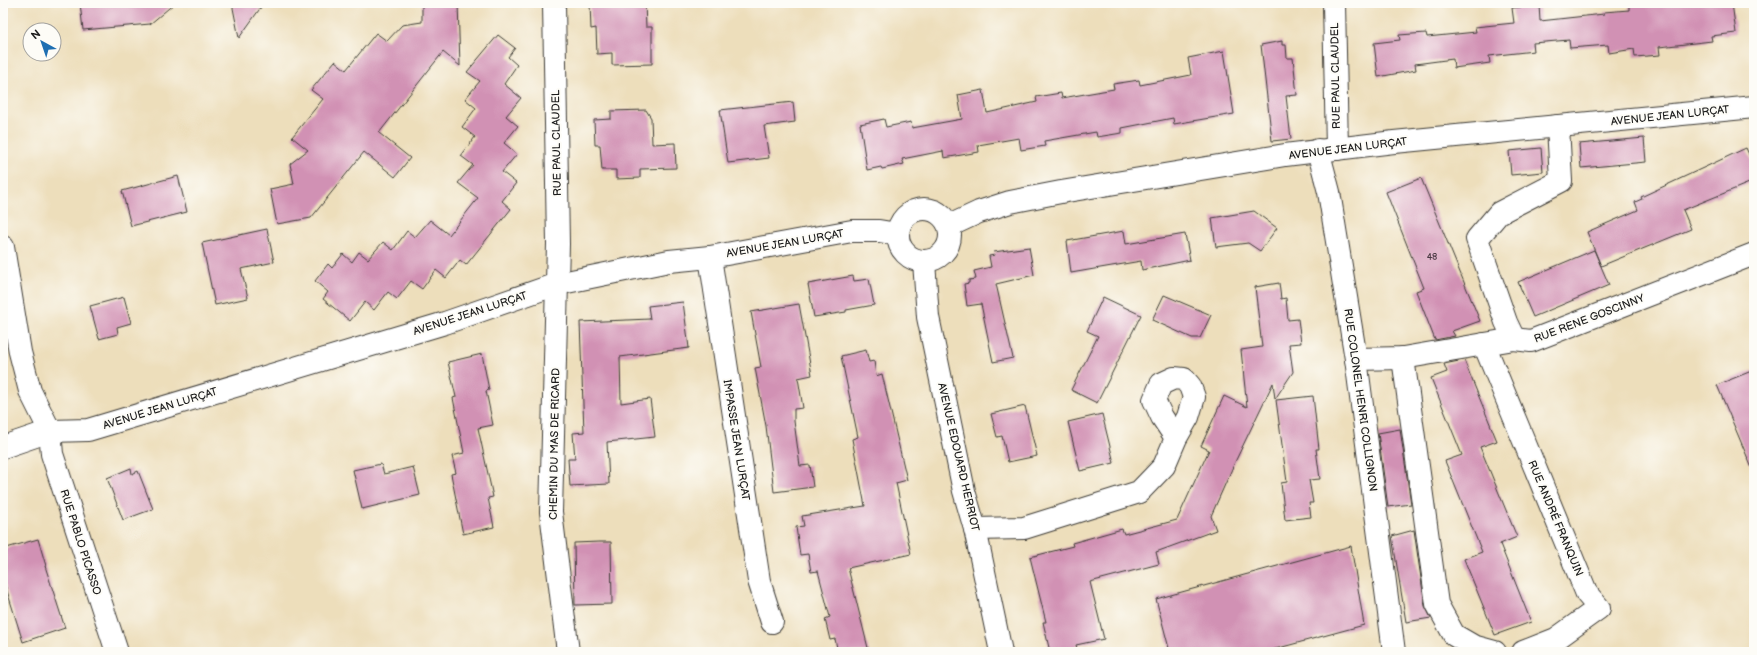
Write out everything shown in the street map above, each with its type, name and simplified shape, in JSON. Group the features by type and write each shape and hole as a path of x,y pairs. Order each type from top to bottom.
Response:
{"street":[{"name":"RUE PAUL CLAUDEL","path":"554,3 558,236 557,284"},
{"name":"RUE PAUL CLAUDEL","path":"1328,150 1334,3"},
{"name":"AVENUE JEAN LURÇAT","path":"949,226 979,212 1017,201 1068,190 1328,150 1754,106"},
{"path":"1514,339 1506,322 1477,239 1499,213 1561,181 1558,126"},
{"name":"RUE COLONEL HENRI COLLIGNON","path":"1328,150 1330,192 1356,359 1394,652"},
{"path":"915,210 933,210 941,215 949,226 950,240 941,255 933,260 924,262 915,260 907,255 901,248 897,234 901,222 907,215 915,210"},
{"name":"AVENUE JEAN LURÇAT","path":"3,447 50,431 88,430 445,323 557,284 669,261 710,256 852,232 879,231 897,234"},
{"path":"3,247 20,352 30,391 50,431"},
{"name":"RUE RENE GOSCINNY","path":"1356,359 1402,358 1514,339 1531,341 1754,254"},
{"name":"IMPASSE JEAN LURÇAT","path":"710,256 759,581 772,622"},
{"name":"AVENUE EDOUARD HERRIOT","path":"924,262 928,317 964,491 975,529 1001,652"},
{"name":"CHEMIN DU MAS DE RICARD","path":"557,284 551,512 568,652"},
{"name":"RUE ANDRÉ FRANQUIN","path":"1484,344 1587,594 1598,608 1556,639 1523,652"},
{"path":"1402,358 1438,604 1454,635 1473,646 1495,652"},
{"name":"RUE PABLO PICASSO","path":"50,431 52,454 117,652"},
{"path":"975,529 1024,528 1139,492 1164,466 1176,438"}],"building":[{"path":"80,3 175,3 150,24 83,30"},
{"path":"232,3 264,3 239,38"},
{"path":"422,3 458,3 460,66 443,52 379,133 410,158 395,177 364,152 311,218 277,224 270,189 294,184 290,164 308,150 292,137 323,99 311,90 335,61 346,70 376,33 387,41 402,25 422,22"},
{"path":"645,3 646,27 652,27 652,64 612,65 612,53 597,54 596,28 591,29 590,4"},
{"path":"1654,3 1654,5 1732,3 1736,33 1711,36 1712,41 1659,47 1660,55 1635,57 1634,49 1609,53 1608,45 1570,48 1569,40 1533,43 1534,51 1489,56 1490,63 1454,68 1453,59 1415,64 1416,70 1378,77 1374,43 1400,40 1399,35 1426,33 1427,37 1476,32 1475,27 1514,23 1512,8 1539,5 1540,21 1604,14 1604,12 1629,10 1629,5"},
{"path":"498,35 515,48 508,57 517,65 504,84 521,98 506,116 518,126 504,143 517,154 502,172 516,183 502,201 511,209 466,265 460,260 446,278 436,270 422,289 411,281 397,299 388,292 374,310 365,302 350,321 323,299 328,292 315,281 328,264 332,268 343,254 352,262 359,252 368,259 383,242 393,250 407,231 415,237 430,220 449,235 478,198 458,183 473,165 461,156 475,137 462,127 476,108 465,99 480,81 467,72"},
{"path":"1282,41 1282,45 1286,45 1287,58 1293,58 1297,95 1286,96 1291,139 1272,141 1261,45"},
{"path":"1224,51 1234,114 1174,124 1173,118 1122,128 1122,133 1097,137 1096,132 1044,141 1045,146 1021,150 1019,138 978,145 979,152 944,158 943,151 902,159 904,164 882,169 881,167 867,170 860,124 884,119 886,127 911,122 912,128 962,119 958,95 983,90 987,113 1037,102 1036,97 1061,93 1062,98 1114,89 1113,84 1139,80 1140,85 1191,75 1188,58"},
{"path":"793,102 795,122 764,126 769,158 728,163 720,110"},
{"path":"646,110 651,118 652,144 675,143 676,168 640,169 640,178 616,179 616,170 602,170 600,145 595,145 594,120 611,119 611,111"},
{"path":"1644,138 1646,162 1581,168 1579,144"},
{"path":"1541,148 1543,172 1511,175 1509,151"},
{"path":"1746,148 1754,165 1754,181 1683,210 1691,229 1601,266 1587,232 1638,210 1635,202 1642,199 1641,197"},
{"path":"178,176 187,212 131,226 122,191"},
{"path":"1421,178 1480,321 1452,331 1455,336 1435,340 1416,291 1424,288 1386,192"},
{"path":"1254,211 1277,228 1260,251 1248,243 1216,247 1212,218"},
{"path":"267,229 274,262 241,269 248,298 215,305 202,243"},
{"path":"1124,231 1126,244 1185,234 1190,260 1142,270 1141,261 1071,273 1067,241"},
{"path":"1029,247 1034,275 996,284 1013,358 993,362 981,304 967,306 964,284 969,283 969,280 976,279 974,271 991,267 989,256 995,255 994,252"},
{"path":"1594,250 1609,285 1533,317 1518,282"},
{"path":"853,276 854,281 869,279 874,305 846,310 846,312 814,317 808,284"},
{"path":"1279,283 1281,299 1286,298 1288,320 1298,319 1301,343 1289,344 1293,372 1275,399 1273,383 1235,462 1211,516 1216,530 1156,552 1159,564 1090,582 1104,639 1076,645 1078,652 1050,652 1043,622 1046,622 1030,557 1073,546 1072,543 1122,529 1124,534 1177,520 1209,450 1201,446 1224,396 1247,407 1241,350 1262,347 1255,287"},
{"path":"1164,295 1211,315 1200,338 1192,338 1152,320"},
{"path":"124,297 131,323 117,327 118,334 99,339 90,306"},
{"path":"1103,297 1141,315 1097,403 1071,390 1098,336 1087,331"},
{"path":"683,302 689,348 620,357 621,403 650,399 655,437 607,442 609,484 570,486 568,459 575,459 573,433 584,432 580,322 650,319 648,306"},
{"path":"799,304 812,375 798,378 803,408 794,409 794,421 800,466 810,465 813,487 774,492 766,426 755,368 761,367 751,312"},
{"path":"866,350 869,362 874,361 876,376 882,374 907,480 896,483 911,554 848,568 869,652 838,652 835,639 830,640 825,619 830,617 818,571 811,572 808,554 800,555 796,527 804,526 802,516 865,506 852,439 858,437 841,356"},
{"path":"482,354 489,390 486,391 493,425 478,428 493,497 488,498 494,527 463,534 451,474 456,473 452,456 464,453 453,398 456,397 448,362"},
{"path":"1464,360 1497,441 1480,447 1517,537 1500,544 1531,622 1495,635 1464,559 1482,552 1445,461 1462,455 1431,378 1447,372 1444,364"},
{"path":"1754,370 1754,473 1717,385"},
{"path":"1313,396 1319,449 1316,449 1320,479 1309,480 1313,503 1309,503 1311,517 1285,520 1281,483 1287,482 1276,400"},
{"path":"1025,406 1037,456 1008,462 1002,436 997,437 991,414"},
{"path":"1102,414 1114,463 1080,471 1068,422"},
{"path":"1400,429 1411,504 1388,507 1378,433"},
{"path":"381,464 384,474 413,467 420,495 362,509 353,470"},
{"path":"131,468 132,474 138,471 153,509 123,520 107,478"},
{"path":"1414,530 1425,606 1431,618 1406,622 1392,536"},
{"path":"38,539 65,628 23,642 3,578 3,549"},
{"path":"611,542 612,604 575,605 574,543"},
{"path":"1351,546 1364,625 1264,652 1170,652 1156,599"}]}
